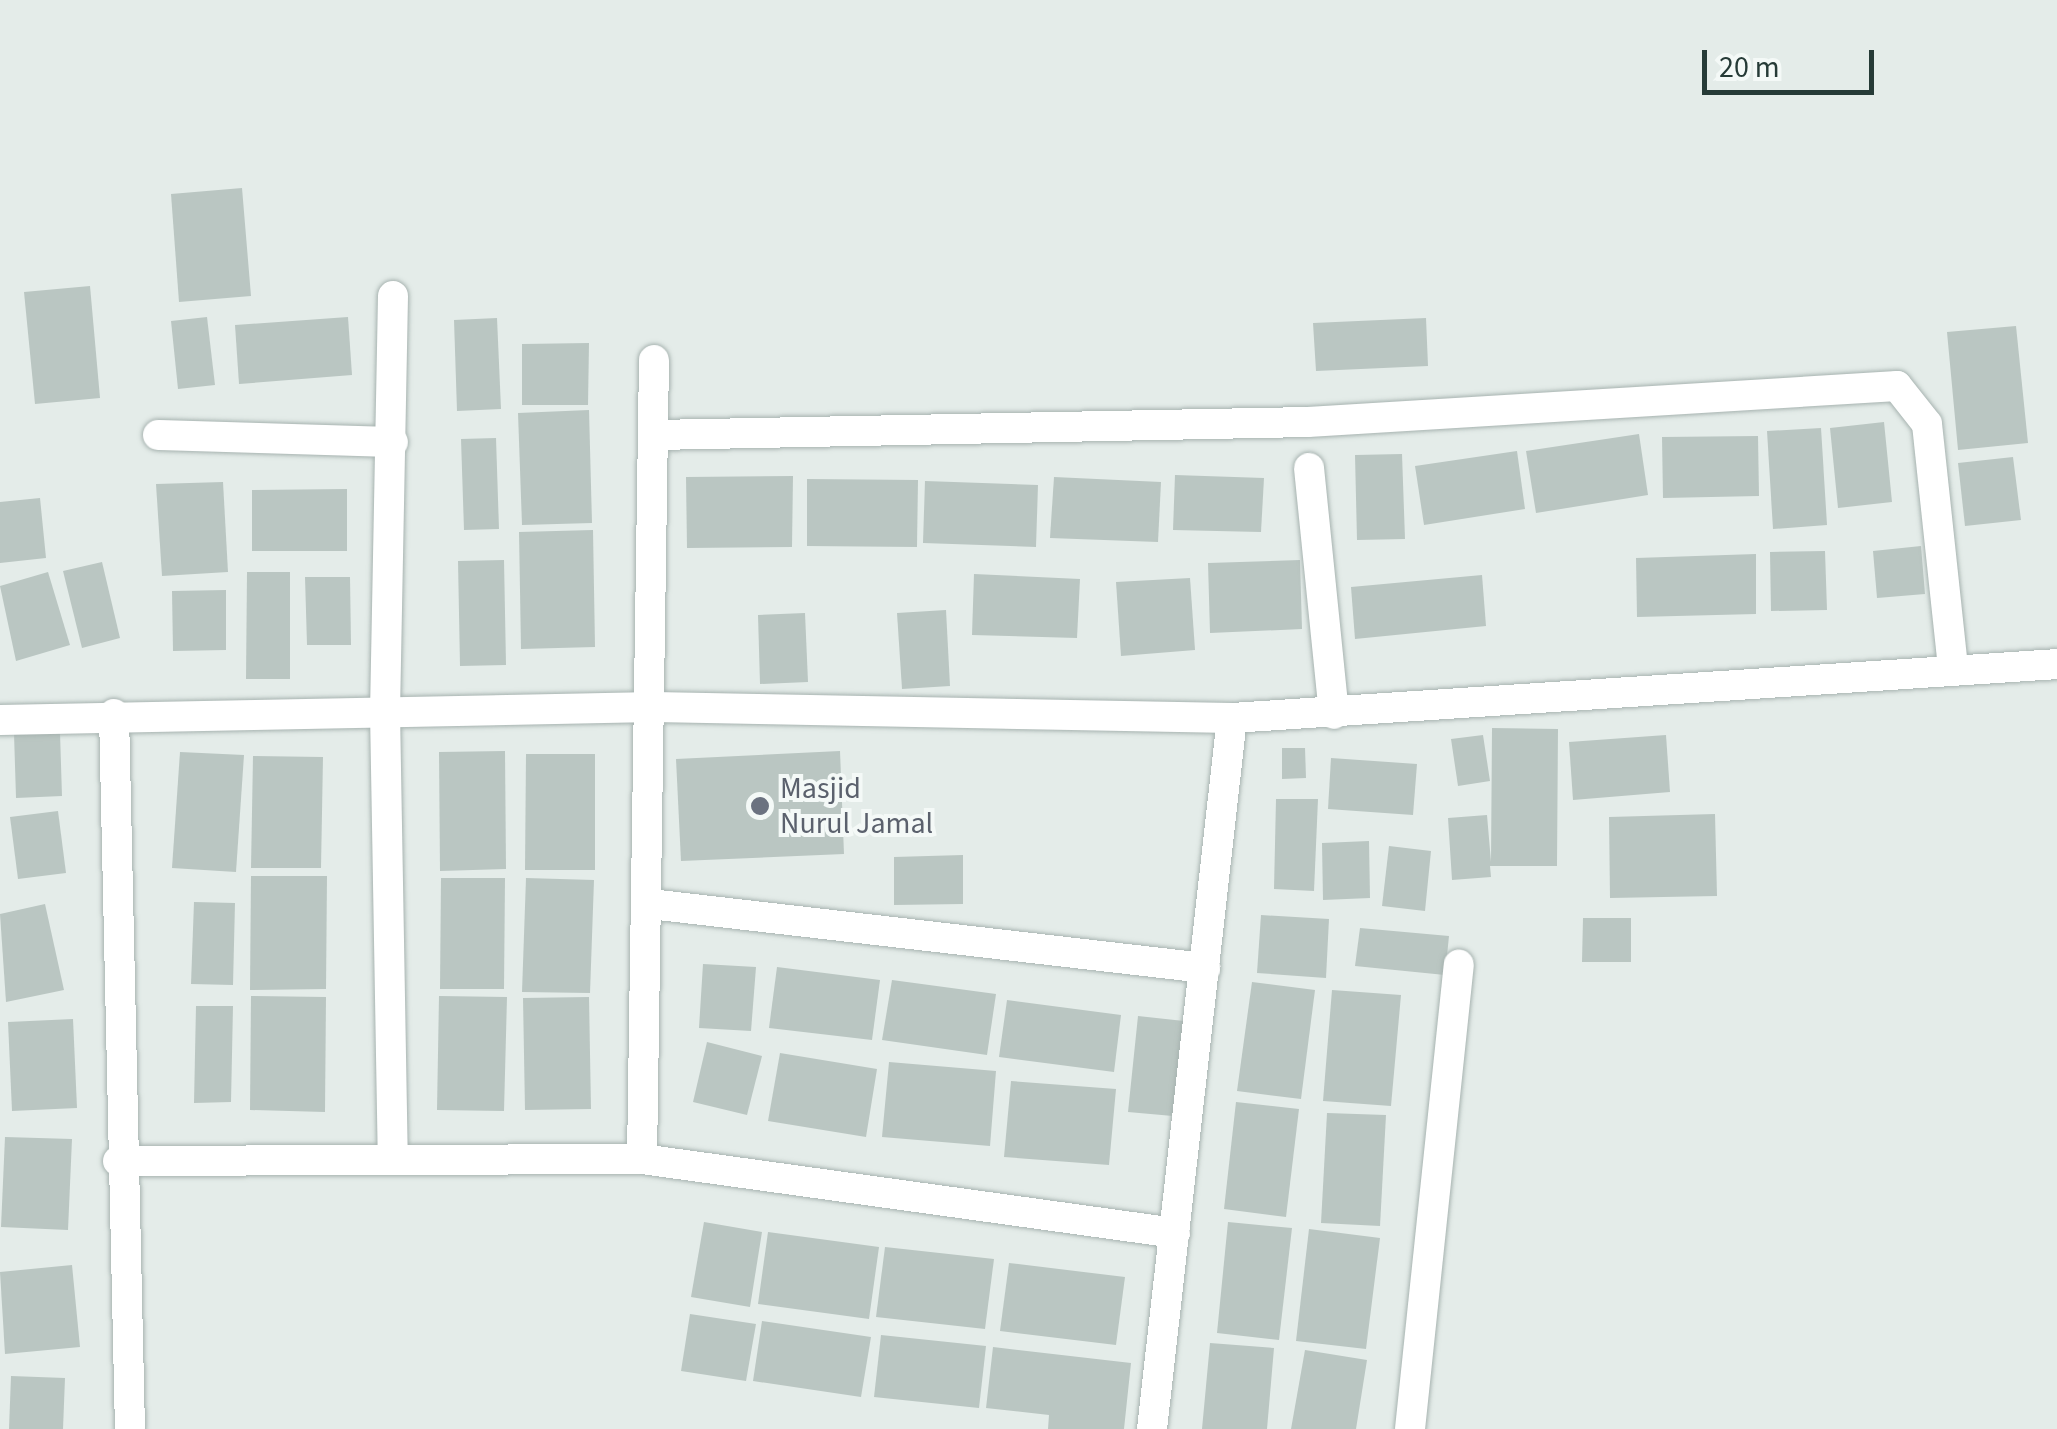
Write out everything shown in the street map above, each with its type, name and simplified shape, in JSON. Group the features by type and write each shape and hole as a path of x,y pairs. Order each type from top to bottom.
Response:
{"street":[{"path":"392,296 393,442 385,710 393,1160"},
{"path":"642,1159 654,707 654,360"},
{"path":"655,435 1308,422 1897,386 1926,424 1953,667"},
{"path":"158,435 393,442"},
{"path":"1309,468 1334,714"},
{"path":"0,720 114,714 654,707 1232,718 1334,714 1953,667 2057,664"},
{"path":"114,714 118,1161 130,1429"},
{"path":"1152,1429 1232,718"},
{"path":"650,904 1205,968"},
{"path":"1410,1429 1459,965"},
{"path":"118,1161 642,1159 1175,1234"}],"building":[{"path":"242,188 251,296 179,302 171,194"},
{"path":"90,286 100,398 35,404 24,292"},
{"path":"207,317 215,385 178,389 171,321"},
{"path":"348,317 352,375 239,384 235,325"},
{"path":"497,318 501,409 457,411 454,320"},
{"path":"1426,318 1428,366 1316,371 1313,323"},
{"path":"2016,326 2028,443 1958,450 1947,332"},
{"path":"589,343 588,405 522,405 522,344"},
{"path":"589,410 592,523 522,525 518,413"},
{"path":"1884,422 1892,502 1838,508 1830,428"},
{"path":"1821,428 1827,525 1773,529 1767,431"},
{"path":"1639,434 1648,495 1536,513 1526,451"},
{"path":"1758,436 1759,496 1663,498 1662,437"},
{"path":"496,438 499,529 464,530 461,439"},
{"path":"1517,451 1525,509 1424,525 1415,466"},
{"path":"1402,454 1405,539 1357,540 1355,455"},
{"path":"2013,457 2021,520 1965,526 1958,463"},
{"path":"1175,475 1264,478 1261,532 1173,530"},
{"path":"793,476 792,547 687,548 686,477"},
{"path":"1054,477 1161,482 1158,542 1050,538"},
{"path":"807,479 918,480 917,547 807,546"},
{"path":"925,481 1038,485 1036,547 923,543"},
{"path":"223,482 228,572 162,576 156,484"},
{"path":"347,489 347,551 252,551 252,490"},
{"path":"40,498 46,558 0,563 0,502"},
{"path":"593,530 595,647 521,649 519,532"},
{"path":"1921,546 1925,594 1877,598 1873,551"},
{"path":"1825,551 1827,610 1771,611 1770,552"},
{"path":"1756,554 1756,614 1637,617 1636,558"},
{"path":"504,560 506,665 460,666 458,561"},
{"path":"1300,560 1302,629 1210,633 1208,563"},
{"path":"102,562 120,638 82,648 63,571"},
{"path":"48,572 70,645 16,661 0,586"},
{"path":"247,572 290,572 290,679 246,679"},
{"path":"974,574 1080,579 1077,638 972,635"},
{"path":"1482,575 1486,626 1355,639 1351,587"},
{"path":"305,577 350,577 351,645 307,645"},
{"path":"1190,578 1195,650 1121,656 1116,582"},
{"path":"226,590 226,650 173,651 172,591"},
{"path":"946,610 950,686 902,689 897,613"},
{"path":"805,613 808,682 760,684 758,615"},
{"path":"1492,728 1558,729 1557,866 1490,866 1491,877 1452,880 1448,818 1487,815 1491,862"},
{"path":"60,733 62,796 16,798 14,734"},
{"path":"1483,735 1490,781 1458,786 1451,739"},
{"path":"1666,735 1670,792 1573,800 1569,742"},
{"path":"1282,748 1305,748 1306,778 1282,779"},
{"path":"505,751 506,869 440,871 439,752"},
{"name":"Masjid Nurul Jamal","path":"840,751 844,854 681,861 676,759"},
{"path":"180,752 244,755 236,872 172,868"},
{"path":"526,754 595,754 595,870 525,870"},
{"path":"253,756 323,757 321,868 251,868"},
{"path":"1331,758 1417,764 1413,815 1328,809"},
{"path":"1276,799 1318,799 1314,891 1274,889"},
{"path":"58,811 66,873 18,879 10,817"},
{"path":"1715,814 1717,896 1610,898 1609,817"},
{"path":"1369,841 1370,898 1323,900 1322,843"},
{"path":"1389,846 1431,851 1425,911 1382,906"},
{"path":"963,855 963,904 894,905 894,857"},
{"path":"251,876 327,876 326,989 250,990"},
{"path":"441,878 505,878 504,989 440,989"},
{"path":"526,878 594,880 590,993 522,992"},
{"path":"194,902 235,903 233,985 191,984"},
{"path":"45,904 64,990 6,1002 0,914"},
{"path":"1261,915 1329,919 1326,978 1257,973"},
{"path":"1583,918 1631,918 1631,962 1582,962"},
{"path":"1360,928 1449,936 1445,975 1355,966"},
{"path":"703,964 756,967 751,1031 699,1028"},
{"path":"777,967 880,980 872,1040 769,1028"},
{"path":"892,980 996,994 987,1055 882,1040"},
{"path":"1252,982 1315,990 1301,1099 1237,1091"},
{"path":"1332,990 1401,995 1391,1106 1323,1101"},
{"path":"251,996 326,997 325,1112 250,1110"},
{"path":"439,996 507,997 504,1111 437,1110"},
{"path":"589,997 591,1109 525,1110 523,998"},
{"path":"1007,1000 1121,1015 1114,1072 999,1057"},
{"path":"196,1006 233,1006 231,1102 194,1103"},
{"path":"1138,1016 1193,1022 1184,1117 1128,1112"},
{"path":"73,1019 77,1108 12,1111 8,1022"},
{"path":"707,1042 762,1056 747,1115 693,1102"},
{"path":"780,1053 877,1069 866,1137 768,1121"},
{"path":"889,1062 996,1071 990,1146 882,1137"},
{"path":"1011,1081 1116,1089 1109,1165 1004,1157"},
{"path":"1236,1102 1299,1109 1286,1217 1224,1209"},
{"path":"1327,1113 1386,1115 1380,1226 1321,1223"},
{"path":"5,1137 72,1139 68,1230 1,1227"},
{"path":"704,1222 762,1232 750,1307 691,1297"},
{"path":"1228,1222 1292,1228 1279,1340 1217,1333"},
{"path":"1309,1229 1380,1238 1366,1349 1296,1341"},
{"path":"768,1232 879,1247 869,1319 758,1304"},
{"path":"885,1247 994,1259 985,1329 876,1317"},
{"path":"1009,1263 1125,1277 1116,1345 1000,1331"},
{"path":"72,1265 80,1347 5,1354 0,1272"},
{"path":"690,1314 756,1324 746,1381 681,1371"},
{"path":"762,1321 871,1337 861,1397 753,1381"},
{"path":"881,1335 986,1346 979,1408 874,1397"},
{"path":"1210,1343 1274,1348 1267,1429 1202,1429"},
{"path":"993,1347 1131,1363 1124,1429 1048,1429 1049,1415 986,1408"},
{"path":"1305,1350 1367,1360 1356,1429 1291,1429"},
{"path":"11,1376 65,1378 63,1429 9,1429"}],"place":[{"name":"Masjid Nurul Jamal","path":"760,806"}]}
